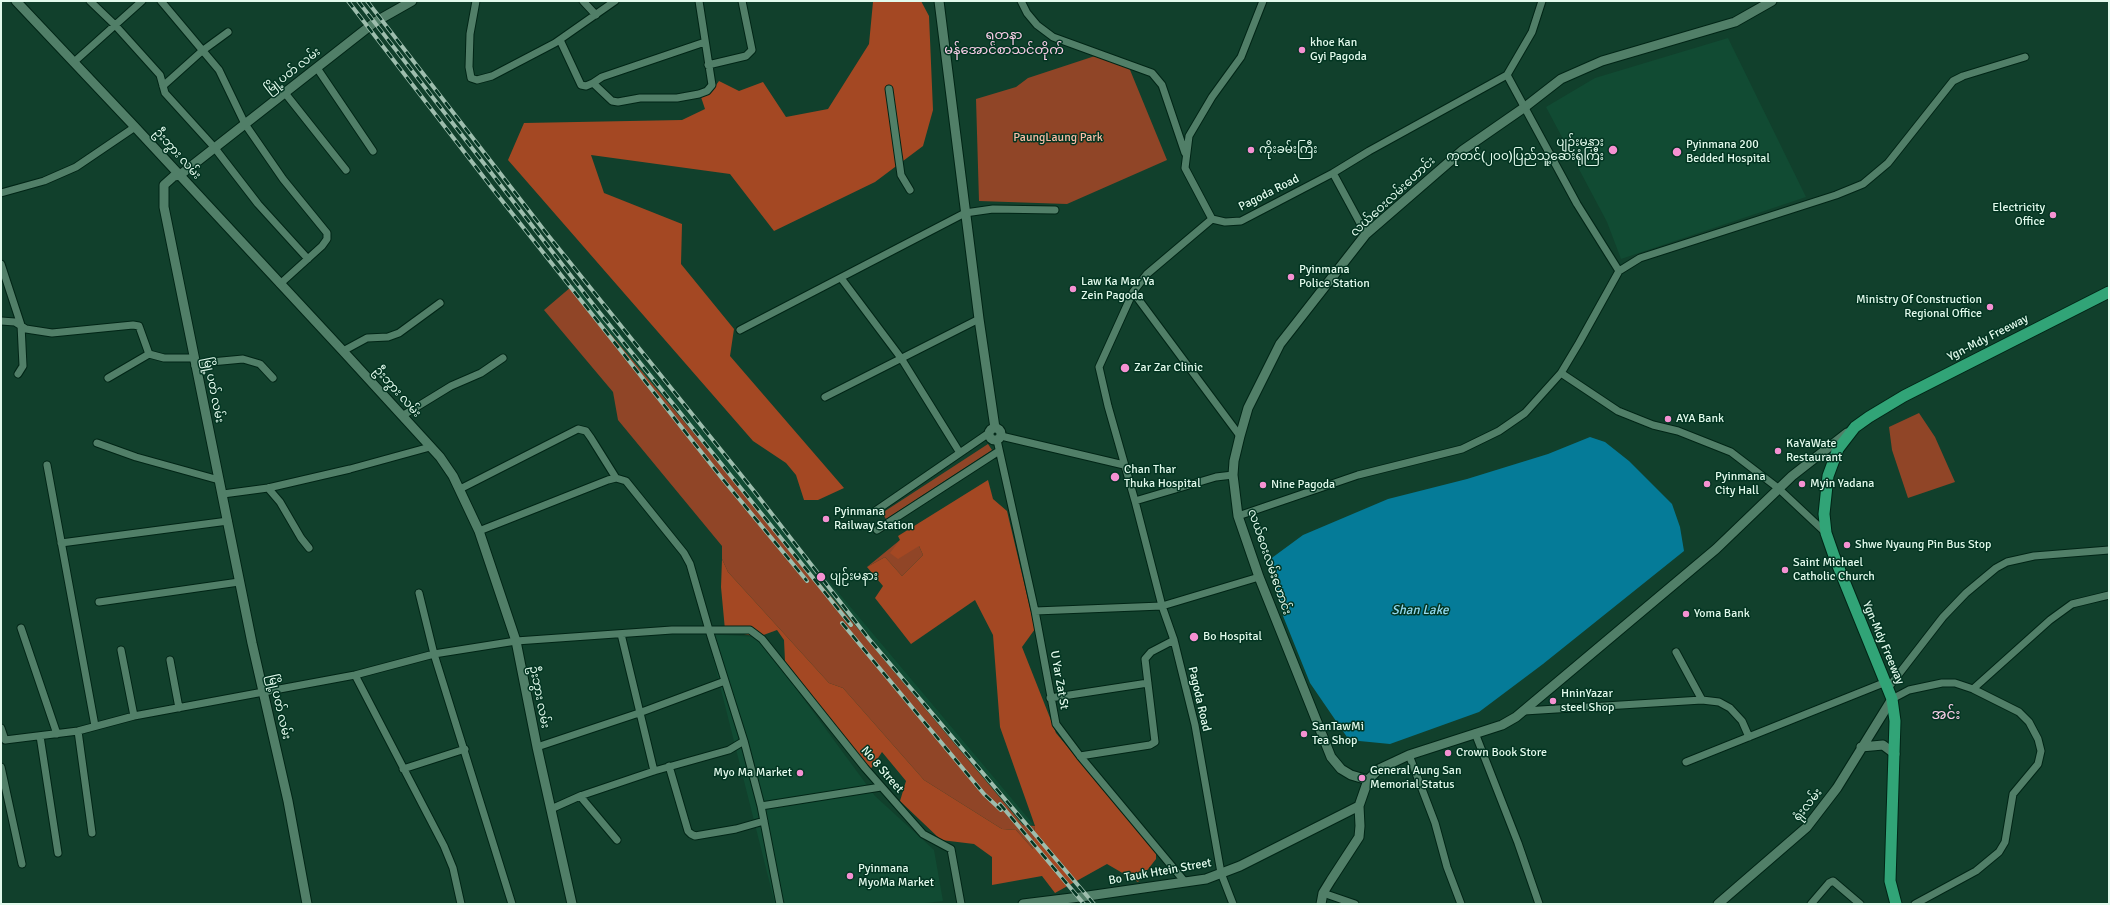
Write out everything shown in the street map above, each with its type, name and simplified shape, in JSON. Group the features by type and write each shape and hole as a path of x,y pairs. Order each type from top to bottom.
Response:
{"main road":[{"name":"Ygn-Mdy Freeway","path":"1896,904 1890,881 1895,754 1895,721 1892,700 1836,563 1826,533 1824,514 1828,476 1838,449 1855,427 1904,396 2109,292"}],"street":[{"name":"ဦးဘွား လမ်း","path":"16,1 343,351 430,447 453,476 479,531 516,641 537,747 572,904"},
{"path":"90,1 115,24 160,75 165,93 214,147 258,204 308,259"},
{"path":"74,62 142,1"},
{"path":"161,1 225,80 245,124 284,179 327,233 326,239 322,246 280,284"},
{"name":"မြို့ပတ် လမ်း","path":"307,904 288,801 239,582 223,494 164,207 164,185 174,176 180,176 214,147 374,22 412,1"},
{"path":"476,1 470,34 469,67 471,78 477,80 492,76 560,40 615,1"},
{"path":"583,1 596,15"},
{"path":"593,83 616,102 654,97 677,98 699,94 711,88 699,1"},
{"path":"708,65 746,56 752,50 742,1"},
{"path":"939,1 992,430"},
{"path":"1021,1 1027,13 1037,25 1053,37 1152,73 1162,84 1185,155"},
{"path":"1212,218 1185,168 1185,155 1189,136 1212,97 1241,57 1263,1"},
{"path":"1542,1 1532,32 1507,75 1578,204 1619,271"},
{"name":"လယ်ဝေးလမ်းဟောင်း","path":"1368,780 1346,772 1331,757 1259,576 1238,516 1233,475 1234,461 1240,436 1248,408 1280,344 1366,234 1417,188 1463,150 1525,107 1561,79 1581,69 1734,22 1772,1"},
{"path":"163,86 202,51 228,32"},
{"path":"560,40 581,85 586,86 602,78 705,42"},
{"path":"1238,516 1358,475 1462,449 1499,431 1525,413 1560,373 1593,319 1619,271 1640,258 1836,195 1864,184 1888,163 1953,81 1964,76 2025,57"},
{"path":"317,68 373,151"},
{"name":"Pagoda Road","path":"1233,904 1221,873 1195,725 1174,640 1162,606 1135,501 1103,387 1099,367 1133,292 1147,274 1212,218 1225,222 1241,221 1333,173 1375,147 1507,75"},
{"path":"889,89 901,176 910,190"},
{"path":"285,93 346,170"},
{"path":"1,193 44,181 76,167 135,127"},
{"path":"1333,173 1366,234"},
{"path":"740,330 965,213 993,209 1055,210"},
{"path":"1,264 20,325 23,366 18,374"},
{"path":"841,278 901,358 960,453"},
{"path":"1133,292 1240,436"},
{"path":"343,351 367,338 388,337 399,334 440,303"},
{"path":"825,397 979,319"},
{"path":"1,321 15,322 26,329 52,333 113,326 139,326 149,354"},
{"path":"108,378 149,354 164,358 195,362 243,359 260,364 273,378"},
{"path":"402,416 451,386 481,373 503,358"},
{"path":"1560,373 1618,411 1653,425 1678,431 1731,452 1778,488 1826,533"},
{"path":"1322,904 1324,892 1359,837 1359,806 1368,780 1378,769 1409,755 1502,725 1524,711 1716,549 1778,488 1855,427"},
{"path":"460,489 578,429 586,431 616,478"},
{"path":"874,512 992,430 1000,430 999,438 1124,465"},
{"name":"U Yar Zat St","path":"999,438 999,451 1036,611 1050,698 1056,724 1080,756 1185,882"},
{"path":"98,443 136,457 219,480"},
{"path":"223,494 268,488 350,469 430,447"},
{"path":"877,530 999,451"},
{"path":"47,465 95,726"},
{"path":"1135,501 1216,477 1233,475"},
{"path":"479,531 616,478 626,481 684,553 690,564 744,741 761,806 780,904"},
{"path":"268,488 280,502 301,538 309,548"},
{"path":"60,542 228,521"},
{"path":"1686,762 1887,685 1943,616 1966,593 1996,568 2007,562 2034,556 2109,550"},
{"path":"1036,611 1162,606 1259,576"},
{"path":"99,602 239,582"},
{"path":"419,593 434,654 512,904"},
{"path":"1973,689 2050,620 2072,604 2109,595"},
{"path":"21,628 57,734"},
{"name":"No 8 Street","path":"3,742 78,731 134,716 355,675 434,654 516,641 672,630 750,630 762,639 770,651 881,787 923,834 951,850 961,904"},
{"path":"620,634 654,771"},
{"path":"1080,756 1154,744 1156,740 1145,658 1151,652 1174,640"},
{"path":"121,650 134,716"},
{"path":"1676,652 1702,700"},
{"path":"170,660 179,708"},
{"path":"355,675 403,769 430,816 453,868 461,904"},
{"path":"537,747 639,713 725,681"},
{"path":"1050,698 1148,683"},
{"path":"1892,700 1909,690 1942,683 1955,683 1973,689 2019,712 2029,722 2038,739 2040,759 2013,794 2005,842 1999,852 1976,871 1916,904"},
{"path":"1524,711 1702,700 1719,702 1730,708 1742,721 1749,737"},
{"name":"ရုံးလမ်း","path":"1718,904 1807,827 1837,788 1861,747 1892,700"},
{"path":"1,728 3,742"},
{"path":"78,731 92,832"},
{"path":"1475,733 1518,844 1538,904"},
{"path":"40,736 58,853"},
{"path":"551,809 580,796 669,766 729,750 744,741"},
{"path":"1861,747 1883,745 1895,754"},
{"path":"403,769 464,749"},
{"path":"1409,755 1435,823 1447,868 1461,904"},
{"path":"669,766 688,831 691,834 695,836 736,829 764,821"},
{"path":"1,767 22,864"},
{"path":"761,806 881,787"},
{"path":"580,796 616,840"},
{"name":"Bo Tauk Htein Street","path":"1023,904 1206,879 1359,806"},
{"path":"1811,904 1829,883 1833,881 1856,903"},
{"path":"1324,892 1355,904"}],"shaded area":[{"path":"921,1 929,16 933,110 923,146 875,182 774,231 730,174 591,155 604,193 682,224 681,264 734,329 730,356 844,488 818,500 804,500 796,475 786,463 753,441 508,160 524,123 682,120 705,109 701,97 711,92 719,81 739,91 763,82 786,117 828,109 869,44 873,2"},
{"name":"Pyinmana 200 Bedded Hospital","path":"1728,38 1806,197 1621,259 1607,222 1546,107 1595,78"},
{"path":"577,282 1033,824 1025,830 640,375 568,289"},
{"path":"988,480 993,499 1007,511 1035,629 1022,647 1056,733 1156,853 1156,859 1138,882 1107,864 1055,893 1042,876 992,885 992,857 974,844 941,840 900,801 906,781 882,752 870,770 785,661 784,640 777,630 758,637 725,630 721,587 722,559 728,572 829,683 843,688 924,780 1002,829 1016,830 1033,849 1035,826 1000,727 993,635 975,600 911,644 875,598 883,586 867,567 885,557 902,576 923,555 919,546 898,559 890,553 900,540 898,536"},
{"name":"Myo Ma Market","path":"707,634 758,637 875,796 934,850 943,901 917,904 775,904"}],"green space":[{"name":"PaungLaung Park","path":"1098,55 1128,65 1167,160 1067,204 979,201 976,99 1016,87 1028,78"},
{"path":"571,287 1023,825 1035,826 1033,849 1016,830 1002,829 924,780 843,688 829,683 728,572 722,559 722,546 618,420 613,392 544,310"},
{"path":"1919,413 1935,437 1955,482 1908,498 1892,450 1889,427"},
{"path":"988,444 992,450 886,519 882,513"},
{"path":"900,540 919,546 923,555 902,576 885,557 867,567"}],"water":[{"name":"Shan Lake","path":"1590,437 1605,442 1629,461 1672,504 1680,527 1684,551 1543,664 1479,712 1390,744 1349,740 1310,683 1283,616 1269,560 1303,535 1388,499 1467,479 1548,454"}],"railway":[{"path":"348,1 492,188 721,477 807,581"},
{"path":"358,1 599,312 851,625"},
{"path":"367,1 547,234 754,491 869,639 1094,904"},
{"path":"842,623 984,794 1001,810"},
{"path":"1000,804 1084,904"}],"place":[{"name":"khoe Kan Gyi Pagoda","path":"1302,50"},
{"name":"ကိုးခမ်းကြီး","path":"1251,150"},
{"name":"ပျဉ်းမနား ကုတင်(၂၀၀)ပြည်သူ့ဆေးရုံကြီး","path":"1613,150"},
{"name":"Pyinmana 200 Bedded Hospital","path":"1677,152"},
{"name":"Electricity Office","path":"2053,215"},
{"name":"Pyinmana Police Station","path":"1291,277"},
{"name":"Law Ka Mar Ya Zein Pagoda","path":"1073,289"},
{"name":"Ministry Of Construction Regional Office","path":"1990,307"},
{"name":"Zar Zar Clinic","path":"1125,368"},
{"name":"AYA Bank","path":"1668,419"},
{"name":"KaYaWate Restaurant","path":"1778,451"},
{"name":"Chan Thar Thuka Hospital","path":"1115,477"},
{"name":"Pyinmana City Hall","path":"1707,484"},
{"name":"Myin Yadana","path":"1802,484"},
{"name":"Nine Pagoda","path":"1263,485"},
{"name":"Pyinmana Railway Station","path":"826,519"},
{"name":"Shwe Nyaung Pin Bus Stop","path":"1847,545"},
{"name":"Saint Michael Catholic Church","path":"1785,570"},
{"name":"ပျဉ်းမနား","path":"821,577"},
{"name":"Yoma Bank","path":"1686,614"},
{"name":"Bo Hospital","path":"1194,637"},
{"name":"HninYazar steel Shop","path":"1553,701"},
{"name":"SanTawMi Tea Shop","path":"1304,734"},
{"name":"Crown Book Store","path":"1448,753"},
{"name":"Myo Ma Market","path":"800,773"},
{"name":"General Aung San Memorial Status","path":"1362,778"},
{"name":"Pyinmana MyoMa Market","path":"850,876"}],"district":[{"name":"ရတနာ မန်အောင်စာသင်တိုက်","path":"1004,44"},
{"name":"အင်း","path":"1946,715"}]}
